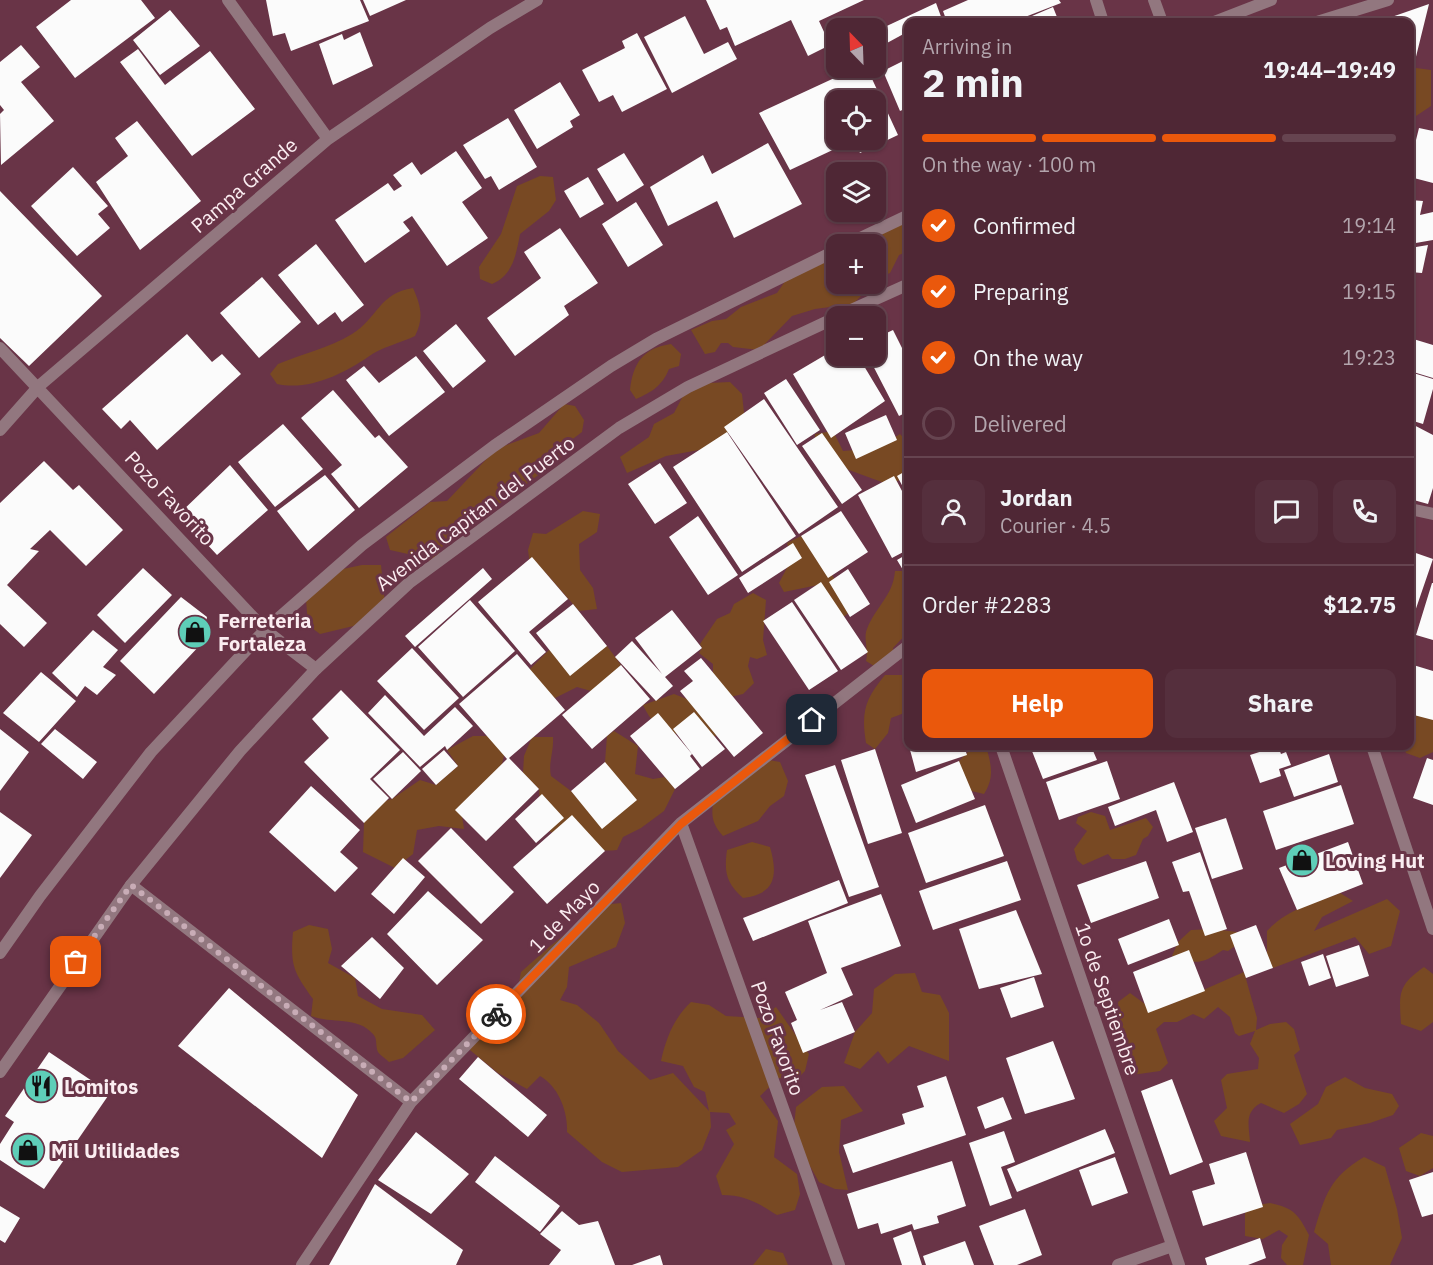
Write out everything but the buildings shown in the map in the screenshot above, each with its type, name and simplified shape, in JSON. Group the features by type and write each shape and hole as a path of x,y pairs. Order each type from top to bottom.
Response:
{"street":[{"path":"228,0 328,139"},
{"name":"Pampa Grande","path":"0,430 39,386 328,139 490,28 537,0"},
{"path":"1096,0 1102,18"},
{"path":"1154,0 1161,18"},
{"path":"1224,18 1271,0"},
{"path":"1330,18 1388,0"},
{"path":"869,234 904,217"},
{"name":"Avenida Capitan del Puerto","path":"0,953 40,896 152,752 265,630 362,545 494,446 611,366 656,339 826,255"},
{"name":"Avenida Capitan del Puerto","path":"861,306 904,286"},
{"name":"Avenida Capitan del Puerto","path":"0,1072 131,885 240,751 316,669 409,583 619,428 688,387 826,322"},
{"name":"Pozo Favorito","path":"0,348 39,386 265,630 316,669"},
{"path":"1414,510 1433,514"},
{"name":"1 de Mayo","path":"302,1265 411,1102 681,824 904,649"},
{"name":"1o de Septiembre","path":"1002,750 1179,1265"},
{"path":"1373,750 1433,929"},
{"name":"Pozo Favorito","path":"681,824 839,1265"},
{"path":"131,885 411,1102"},
{"path":"1118,1265 1172,1246"}],"shaded area":[{"path":"1414,69 1431,70 1431,106 1414,117"},
{"path":"540,176 553,177 556,200 549,211 520,234 515,257 505,275 492,284 480,279 479,267 501,234 517,186"},
{"path":"904,216 904,253 899,255 890,273 886,275 886,234 870,234"},
{"path":"826,255 826,294 862,294 861,296 853,304 826,306 792,316 759,350 721,343 715,352 705,354 691,330 712,321 726,319 741,307 777,293 792,271"},
{"path":"413,288 420,312 420,323 415,336 379,350 325,380 289,386 277,384 270,374 278,364 325,347 352,334 361,328 393,295"},
{"path":"671,344 681,354 679,366 669,369 656,388 636,399 630,390 631,380 641,358 653,349"},
{"path":"730,382 742,394 744,413 721,442 699,450 666,456 627,473 620,457 649,437 654,424 674,413 685,392 709,383"},
{"path":"564,404 575,406 584,420 582,432 570,441 567,453 507,499 451,531 433,564 417,556 390,550 386,537 430,502 447,501 496,449 539,433"},
{"path":"833,431 843,451 878,448 900,434 904,438 904,478 890,485 816,458 815,434"},
{"path":"583,511 600,514 597,532 579,544 580,570 593,588 597,609 579,611 545,572 530,565 528,550 533,533 546,534"},
{"path":"809,532 851,610 845,616 834,617 818,585 784,592 779,583 792,558 787,543"},
{"path":"362,565 381,565 385,605 366,623 320,634 308,625 306,599 343,569"},
{"path":"895,571 904,571 904,636 893,648 893,658 879,669 866,661 866,633 894,580"},
{"path":"753,593 766,600 763,640 767,655 757,659 750,657 748,666 754,683 743,694 730,697 713,679 713,664 699,653 702,648 700,644 717,619 730,613 734,604"},
{"path":"607,646 621,665 611,681 591,691 577,687 555,698 534,685 530,669 549,650 585,656"},
{"path":"885,675 904,675 904,713 891,718 888,733 875,749 866,743 864,723 866,706 873,691"},
{"path":"674,694 687,699 723,729 711,740 679,735 662,729 649,716 643,705"},
{"path":"1414,712 1433,714 1433,752 1420,758 1406,753 1405,750 1414,750"},
{"path":"614,731 638,746 635,774 653,779 665,777 675,789 664,811 641,828 623,837 617,850 590,849 573,844 549,831 540,805 539,789 523,773 524,756 532,737 553,737 551,776 571,791 590,813 608,778 605,762 607,736"},
{"path":"473,736 487,736 506,747 502,764 462,816 464,829 439,826 417,830 413,854 395,868 363,852 364,823 370,805 392,799 420,780 436,785 458,766 447,750"},
{"path":"970,750 987,750 991,776 984,794 967,790 959,761"},
{"path":"763,759 780,762 788,781 784,796 770,806 758,821 723,836 713,818 714,797"},
{"path":"1091,812 1105,816 1110,830 1146,818 1153,827 1148,836 1143,839 1136,855 1125,859 1112,859 1108,854 1083,865 1077,860 1074,849 1087,831 1076,823 1078,817"},
{"path":"752,842 770,847 774,874 772,882 762,892 743,898 727,877 727,850"},
{"path":"1340,893 1353,901 1322,917 1314,931 1387,899 1400,911 1391,946 1369,954 1355,937 1273,968 1267,965 1267,931 1292,912"},
{"path":"621,903 625,923 616,947 569,967 567,987 560,1000 577,1005 599,1023 618,1051 650,1080 673,1073 709,1111 705,1092 694,1087 683,1066 661,1061 665,1044 675,1022 691,1002 709,1005 726,1016 759,1018 776,1007 809,1054 805,1071 796,1080 779,1078 760,1096 778,1121 774,1157 797,1174 800,1194 795,1210 777,1215 751,1200 722,1195 716,1176 734,1144 726,1130 736,1124 729,1113 710,1112 711,1127 702,1150 678,1167 622,1172 602,1162 567,1132 566,1116 561,1100 546,1080 540,1076 527,1089 498,1073 465,1046 471,1039 481,1011 517,993 521,972 602,905"},
{"path":"309,925 328,929 332,949 328,963 355,978 358,996 382,1009 422,1015 435,1030 403,1058 389,1062 378,1052 375,1036 367,1028 311,1016 313,999 301,982 292,953 293,932"},
{"path":"1212,929 1237,932 1238,944 1228,951 1223,950 1199,962 1172,956 1178,942 1191,930"},
{"path":"1424,967 1433,974 1433,1022 1421,1031 1401,1024 1400,1005 1405,985 1415,973"},
{"path":"1244,972 1257,1018 1256,1030 1270,1024 1286,1022 1294,1029 1300,1050 1294,1055 1307,1094 1299,1104 1284,1113 1261,1103 1252,1110 1249,1120 1250,1142 1221,1136 1214,1121 1227,1108 1221,1080 1227,1074 1258,1069 1259,1058 1250,1044 1255,1031 1239,1036 1235,1033 1230,1017 1218,1007 1204,1019 1193,1014 1177,1022 1164,1022 1156,1029 1168,1063 1160,1071 1132,1075 1123,1065 1118,1002 1130,993 1145,1004 1169,1005"},
{"path":"915,973 922,992 940,995 949,1013 949,1061 909,1046 888,1064 878,1051 860,1069 844,1063 855,1032 872,1013 874,989 895,974"},
{"path":"1345,1077 1365,1088 1392,1094 1399,1106 1393,1115 1337,1130 1331,1138 1300,1145 1290,1124 1318,1104 1326,1087"},
{"path":"844,1086 863,1111 841,1120 839,1152 848,1190 835,1189 819,1182 793,1136 796,1107 822,1087"},
{"path":"1421,1133 1433,1136 1433,1168 1420,1176 1406,1171 1399,1148"},
{"path":"1364,1157 1385,1167 1397,1209 1402,1238 1390,1265 1331,1265 1328,1244 1314,1232 1330,1188 1343,1172"},
{"path":"1270,1203 1285,1207 1294,1213 1309,1235 1303,1265 1287,1265 1281,1258 1282,1245 1288,1236 1279,1230 1263,1239 1245,1236 1245,1213 1257,1205"},
{"path":"766,1249 783,1253 788,1265 753,1265"}],"way so far":[{"path":"76,962 131,885 411,1102 496,1014"}],"place":[{"name":"Ferreteria Fortaleza","path":"195,632"},
{"name":"Loving Hut","path":"1302,860"},
{"name":"Lomitos","path":"41,1086"},
{"name":"Mil Utilidades","path":"28,1150"}],"route":[{"path":"496,1014 681,824 812,720"}]}
